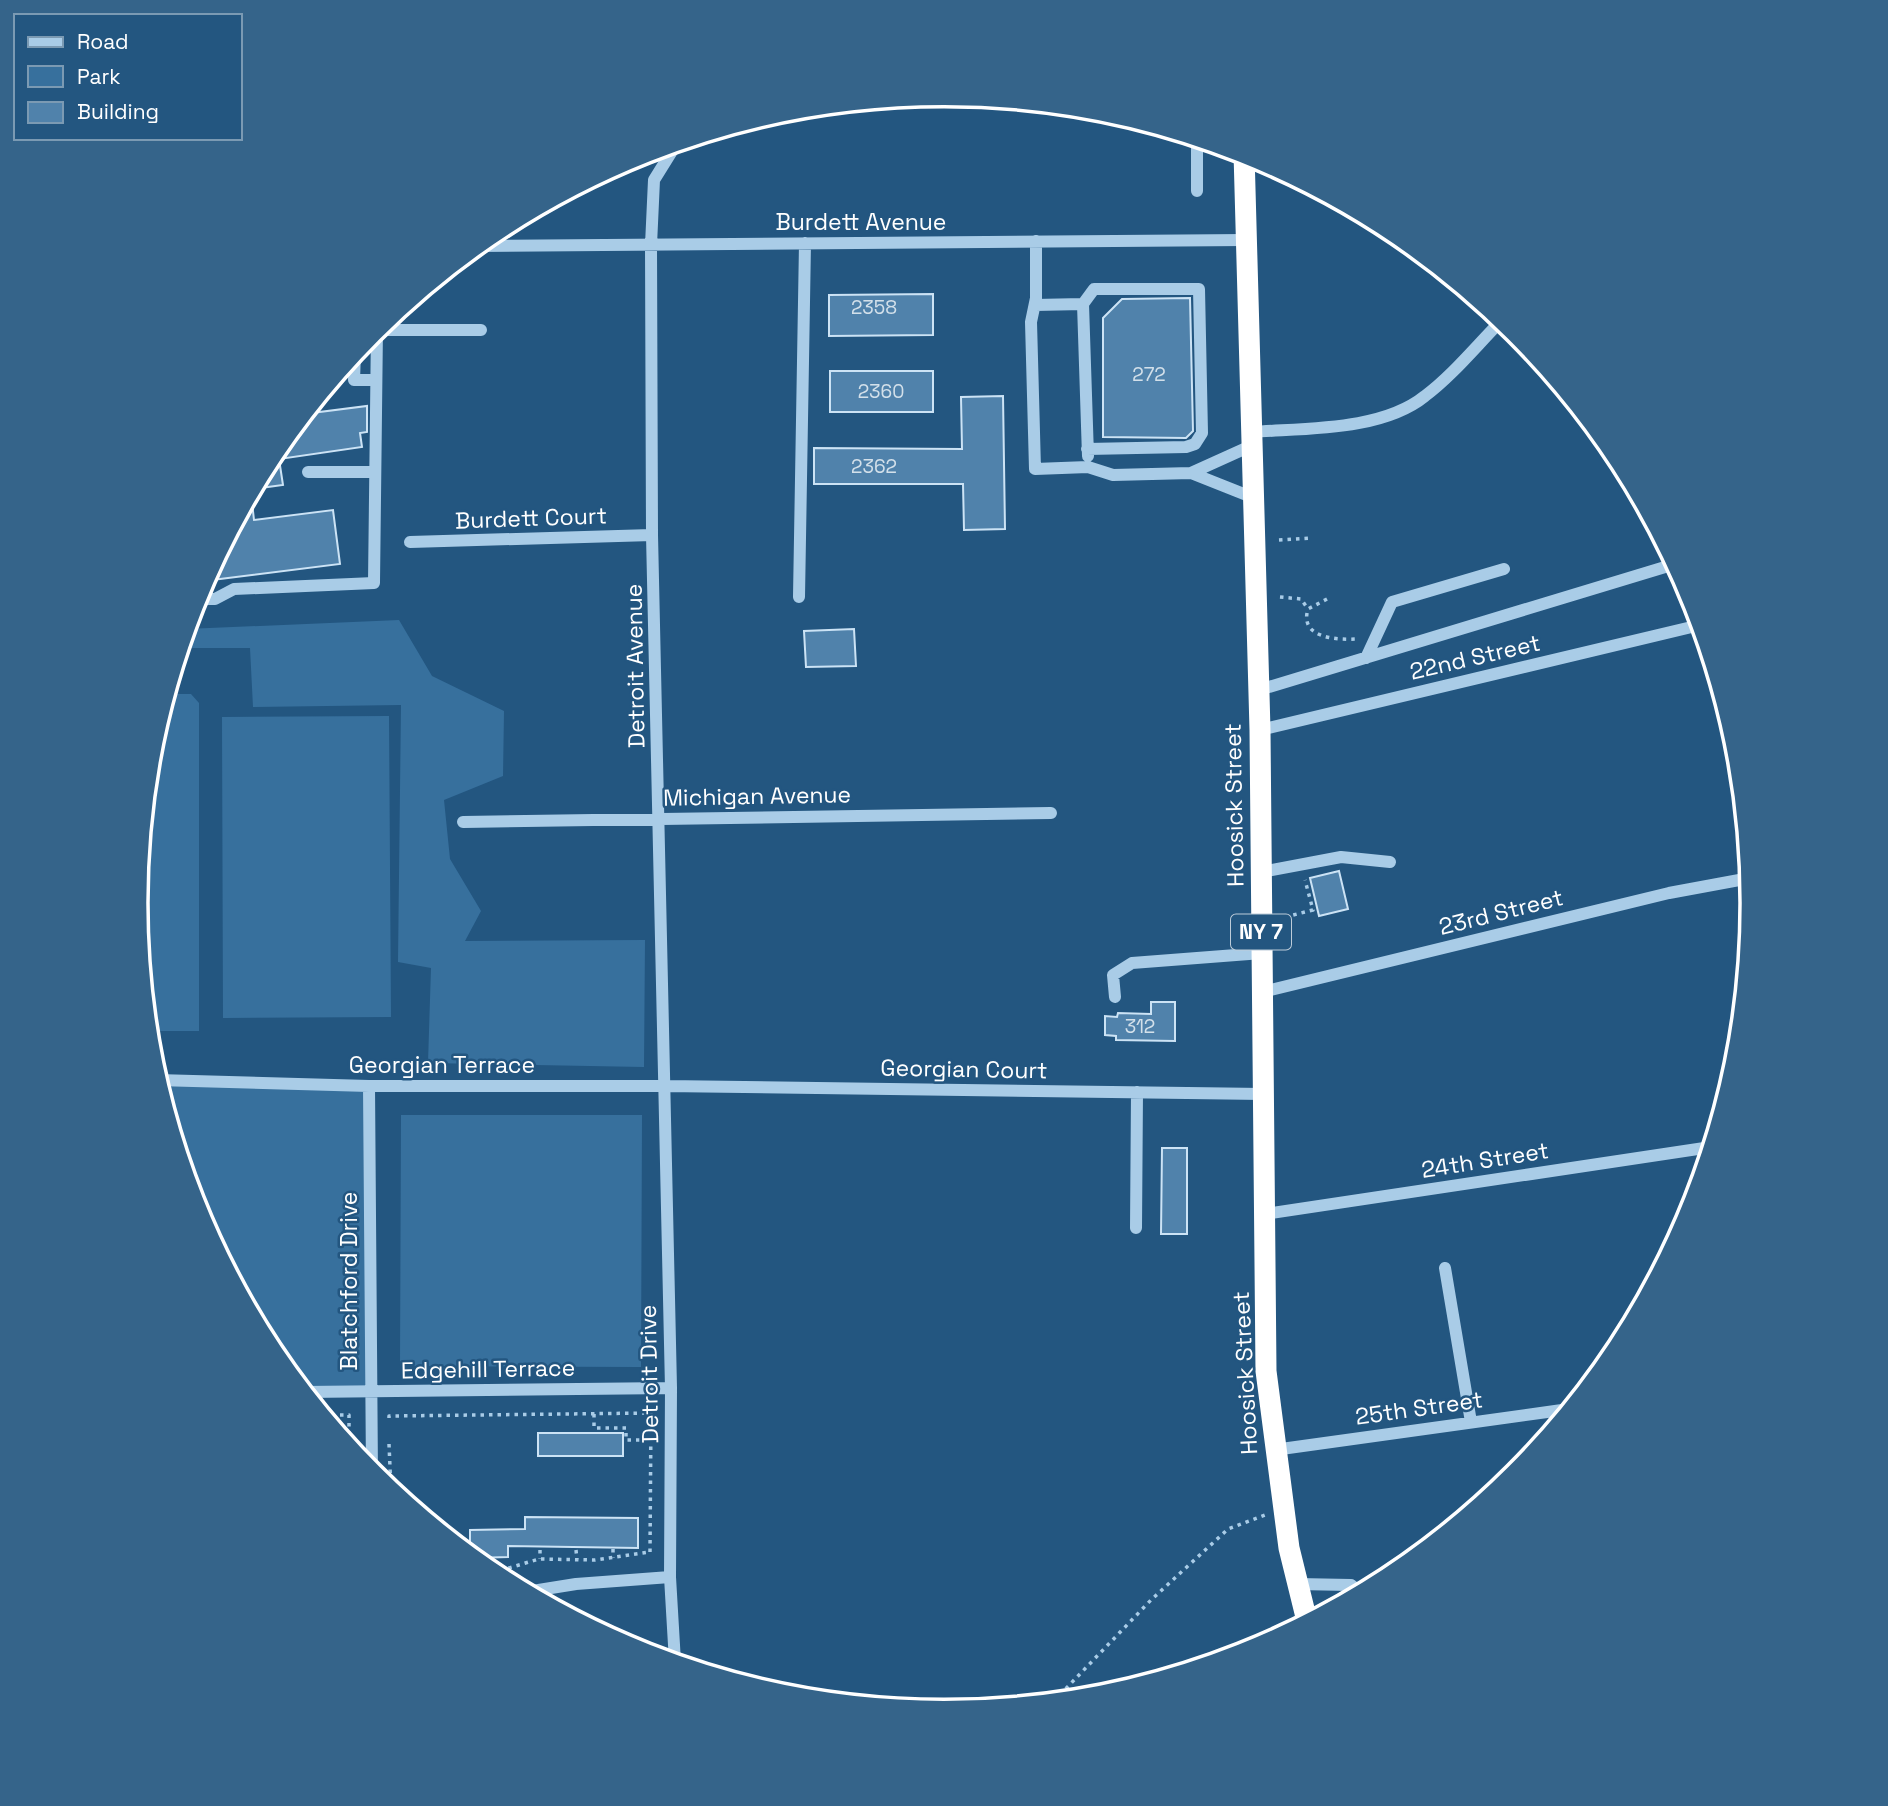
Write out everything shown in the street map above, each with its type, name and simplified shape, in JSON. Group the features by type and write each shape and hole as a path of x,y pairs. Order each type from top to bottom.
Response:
{"highway":[{"name":"Hoosick Street","path":"1244,165 1259,690 1266,1371 1283,1508 1305,1612"}],"street":[{"path":"1197,148 1197,191"},
{"name":"Detroit Avenue","path":"665,1086 652,535 651,245 654,180 669,156"},
{"name":"Burdett Avenue","path":"495,246 1246,240"},
{"path":"1036,241 1035,305 1031,322 1035,469 1088,467 1113,475 1191,472 1254,498"},
{"path":"799,597 805,243"},
{"path":"1087,449 1186,447 1195,444 1202,433 1199,289 1094,289 1083,304 1087,449 1088,467"},
{"path":"1035,305 1083,304"},
{"path":"1191,472 1253,439 1340,426 1399,410 1424,397 1494,328"},
{"path":"392,329 481,330"},
{"path":"208,599 215,599 234,589 374,583 376,345"},
{"path":"355,367 355,380 376,380"},
{"path":"309,472 375,472"},
{"name":"Burdett Court","path":"410,542 652,535"},
{"path":"1259,690 1665,567"},
{"path":"1366,658 1392,602 1504,569"},
{"name":"22nd Street","path":"1259,730 1691,627"},
{"name":"Michigan Avenue","path":"463,822 1051,813"},
{"path":"1261,872 1341,857 1390,862"},
{"name":"23rd Street","path":"1262,992 1669,893 1740,880"},
{"path":"1115,997 1113,975 1132,963 1262,953"},
{"name":"Georgian Terrace","path":"168,1080 369,1086 665,1086"},
{"name":"Blatchford Drive","path":"369,1086 372,1456"},
{"name":"Georgian Court","path":"665,1086 1263,1094"},
{"name":"Detroit Drive","path":"665,1086 671,1388 670,1577 674,1652"},
{"path":"1136,1228 1137,1092"},
{"name":"24th Street","path":"1265,1214 1701,1148"},
{"path":"1445,1268 1471,1422"},
{"name":"Edgehill Terrace","path":"315,1392 671,1388"},
{"name":"25th Street","path":"1274,1450 1557,1411"},
{"path":"541,1590 576,1584 670,1577"},
{"path":"1297,1584 1353,1586"}],"path":[{"path":"1279,540 1311,538"},
{"path":"1280,597 1301,599 1308,609"},
{"path":"1327,598 1308,609 1308,625 1320,636 1336,640 1356,639"},
{"path":"1285,917 1313,910 1301,864"},
{"path":"389,1428 389,1416 651,1413 650,1552"},
{"path":"594,1414 594,1429 626,1429 626,1440 651,1440"},
{"path":"334,1415 349,1415 349,1432"},
{"path":"389,1440 390,1475"},
{"path":"1065,1689 1151,1600 1228,1529 1283,1508"},
{"path":"507,1568 540,1559 613,1558 670,1546"},
{"path":"613,1549 613,1558"},
{"path":"540,1550 540,1559"},
{"path":"576,1550 577,1560"}],"green space":[{"path":"399,620 432,676 504,711 503,776 444,800 450,859 481,911 465,941 645,940 644,1067 428,1063 431,968 398,962 401,705 253,707 250,648 190,648 197,629"},
{"path":"176,694 191,694 199,703 199,1031 159,1031 149,955 149,851 163,748"},
{"path":"389,716 391,1017 223,1018 222,717"},
{"path":"168,1080 369,1086 371,1392 315,1392 282,1345 254,1301 208,1208 190,1159"},
{"path":"401,1115 642,1115 641,1367 400,1366"}],"building":[{"path":"933,294 933,335 829,336 829,295"},
{"path":"1190,298 1193,431 1186,438 1103,437 1103,318 1122,299"},
{"path":"830,371 933,371 933,412 830,412"},
{"path":"1003,396 1005,529 964,530 963,484 814,484 814,448 962,449 961,397"},
{"path":"367,406 367,432 360,433 362,447 284,458 317,412"},
{"path":"280,464 283,485 265,487"},
{"path":"253,508 254,520 333,510 340,564 217,579"},
{"path":"854,629 856,666 806,667 804,631"},
{"path":"1339,871 1348,909 1319,916 1310,878"},
{"path":"1151,1002 1175,1002 1175,1041 1116,1040 1116,1036 1105,1035 1105,1016 1117,1017 1118,1013 1151,1014"},
{"path":"1162,1148 1187,1148 1187,1234 1161,1234"},
{"path":"538,1433 623,1433 623,1456 538,1456"},
{"path":"525,1517 638,1518 638,1548 508,1546 508,1557 491,1557 468,1541 470,1541 470,1530 525,1529"}]}
